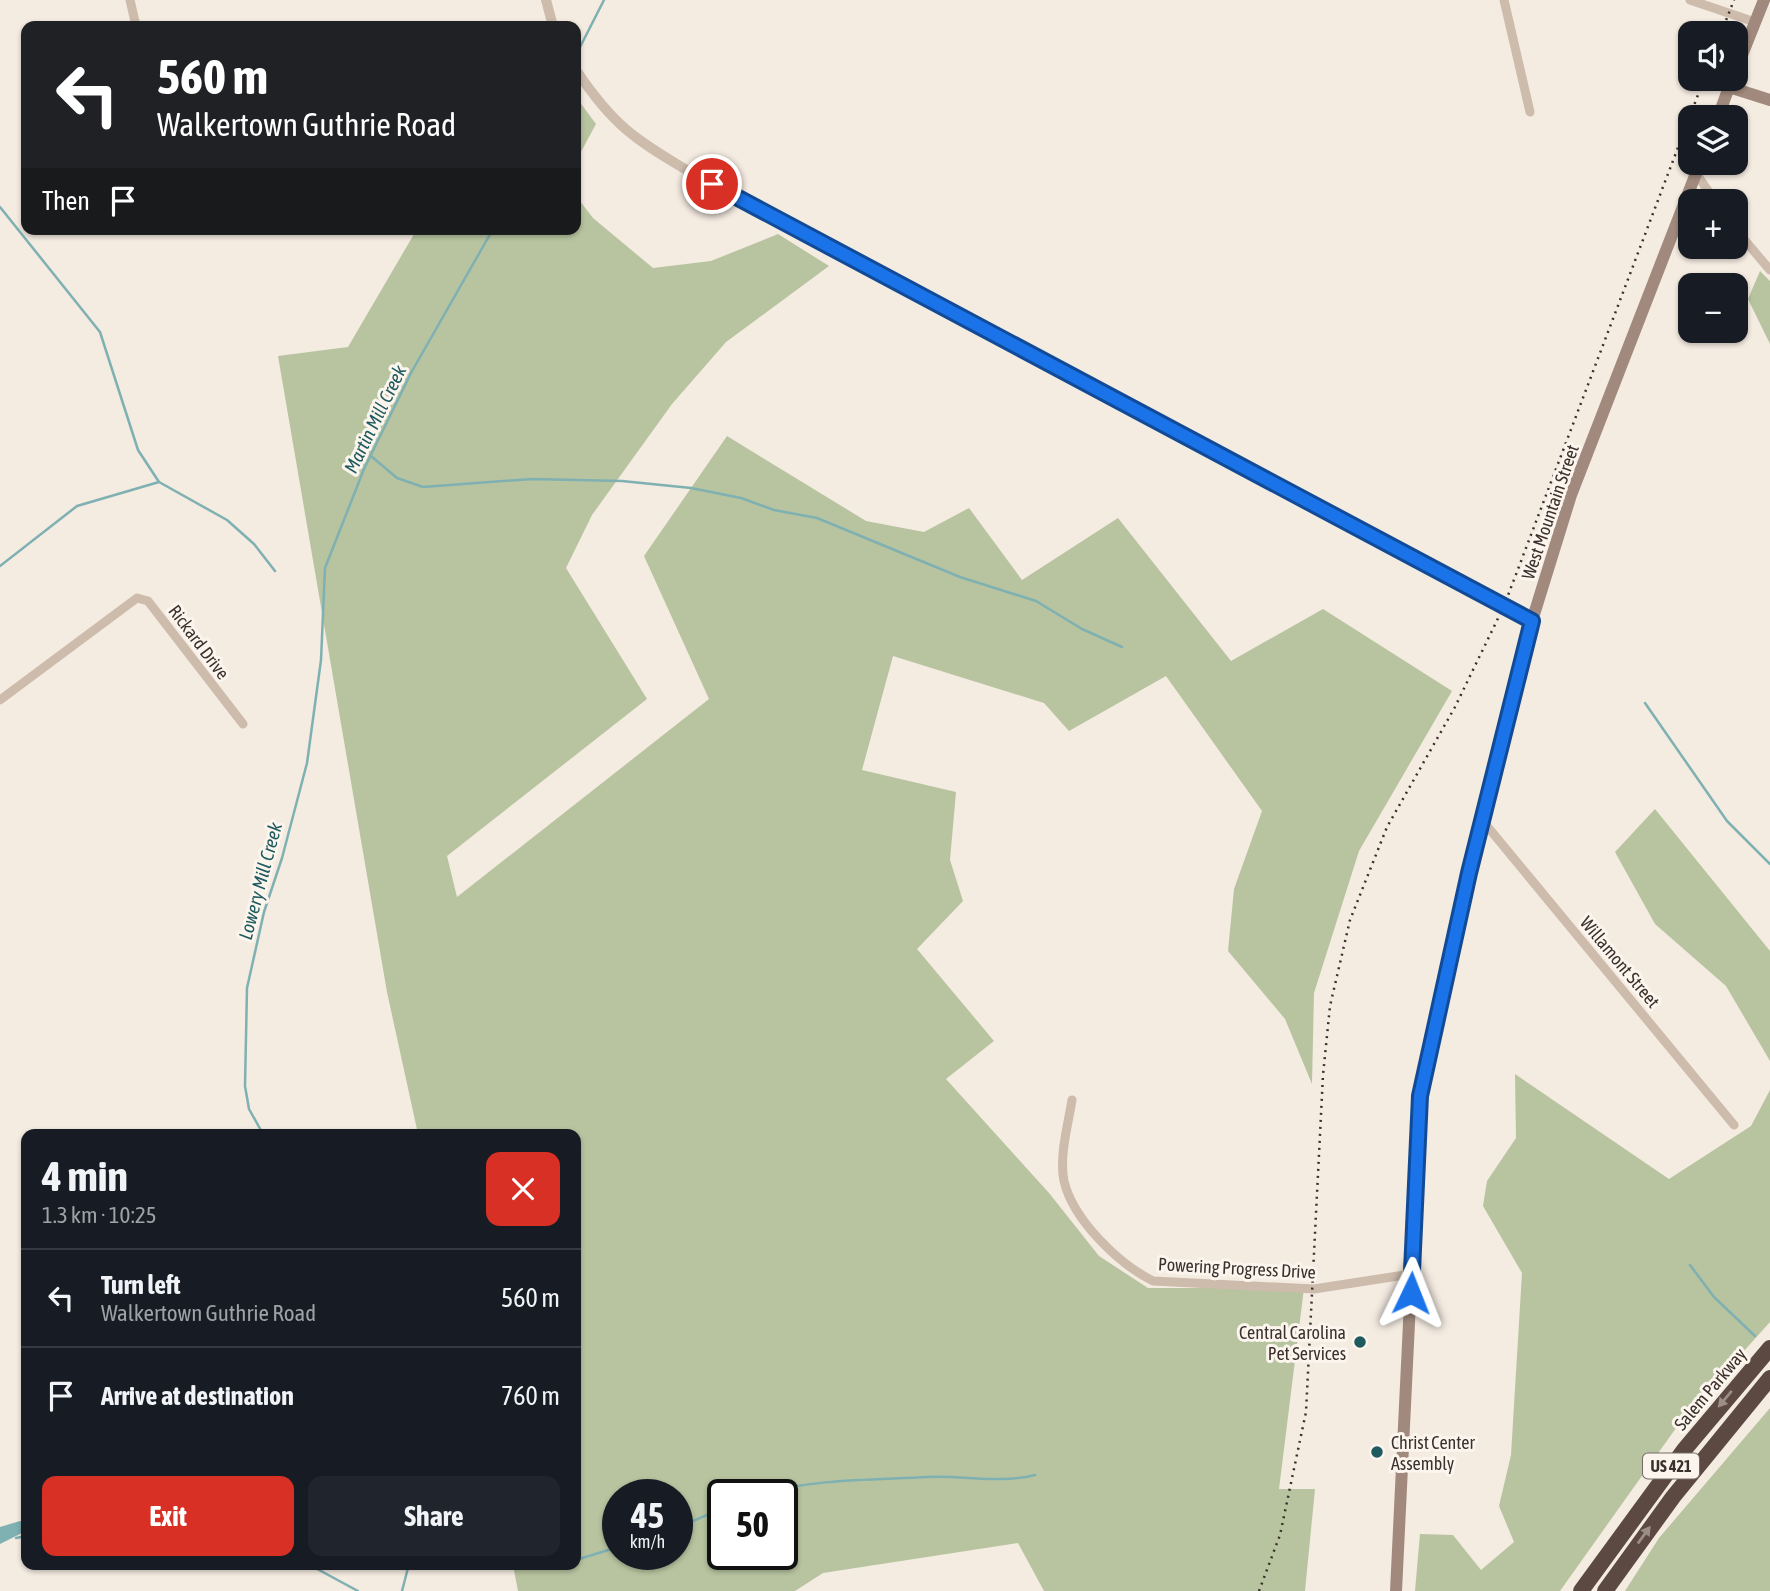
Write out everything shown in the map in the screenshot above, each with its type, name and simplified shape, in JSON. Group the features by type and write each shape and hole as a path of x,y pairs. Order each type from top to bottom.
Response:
{"highway":[{"name":"Salem Parkway","path":"1581,1591 1684,1450 1770,1348"},
{"name":"US 421","path":"1605,1591 1699,1462 1770,1378"}],"main road":[{"path":"1748,40 1764,0"},
{"path":"1748,90 1770,100"},
{"name":"West Mountain Street","path":"1396,1591 1420,1096 1482,820 1532,621 1571,495 1678,228"}],"street":[{"path":"131,0 135,21"},
{"path":"547,0 552,21"},
{"path":"1504,0 1530,111"},
{"path":"1690,0 1716,4 1755,22"},
{"path":"581,77 619,126 690,172 1532,621"},
{"path":"1748,244 1770,271"},
{"name":"Rickard Drive","path":"0,699 137,598 148,601 243,724"},
{"name":"Willamont Street","path":"1482,820 1734,1125"},
{"name":"Powering Progress Drive","path":"1072,1100 1063,1167 1070,1196 1115,1258 1153,1282 1314,1289 1411,1274"}],"green space":[{"path":"581,104 596,124 581,152"},
{"path":"581,202 593,218 653,268 711,261 778,234 829,266 726,342 672,404 592,515 566,568 647,699 447,856 457,897 709,699 644,556 727,436 866,521 924,532 969,508 1022,580 1118,518 1231,661 1323,609 1452,691 1359,851 1314,993 1312,1084 1285,1019 1228,951 1234,889 1262,811 1166,676 1069,731 1044,703 893,656 862,770 956,792 950,860 963,901 917,949 994,1041 946,1079 1049,1193 1099,1256 1148,1288 1304,1288 1279,1489 1315,1489 1305,1591 1044,1591 1018,1543 823,1573 795,1591 518,1591 514,1570 581,1570 581,1129 417,1129 387,992 278,356 348,347 413,235 581,235"},
{"path":"1760,271 1770,281 1770,344 1748,299"},
{"path":"1655,809 1770,951 1770,1061 1726,986 1655,924 1615,852"},
{"path":"1515,1074 1669,1179 1751,1126 1770,1090 1770,1322 1681,1421 1560,1591 1415,1591 1420,1534 1453,1535 1481,1570 1514,1542 1499,1506 1511,1455 1522,1273 1483,1206 1487,1181 1516,1138"},
{"path":"1770,1408 1770,1591 1625,1591 1659,1538"}],"water":[{"path":"20,1521 21,1534 0,1544 0,1527"}],"waterway":[{"name":"Martin Mill Creek","path":"581,45 604,0"},
{"name":"Lowery Mill Creek","path":"0,207 21,233"},
{"name":"Lowery Mill Creek","path":"22,235 100,332 138,450 159,482 227,520 254,544 275,571"},
{"name":"Lowery Mill Creek","path":"260,1129 249,1109 245,1086 247,988 264,912 282,858 307,763 321,660 325,568 364,469 411,373 490,235"},
{"path":"371,456 397,478 423,487 532,479 622,481 691,488 741,498 774,510 817,518 960,577 1036,601 1082,629 1122,647"},
{"path":"0,566 77,506 159,482"},
{"path":"1645,703 1727,821 1770,864"},
{"path":"1690,1265 1714,1297 1755,1336"},
{"path":"798,1485 941,1477 1008,1479 1035,1475"},
{"path":"693,1521 707,1515"},
{"path":"16,1538 21,1537"},
{"path":"581,1558 602,1552"},
{"path":"319,1570 358,1591"},
{"name":"Lowery Mill Creek","path":"402,1591 407,1570"}],"railway":[{"path":"1726,21 1734,0"},
{"path":"1259,1591 1280,1535 1306,1412 1323,1075 1330,1006 1350,920 1387,827 1455,707 1504,606 1699,91"}],"place":[{"name":"Central Carolina Pet Services","path":"1360,1342"},
{"name":"Christ Center Assembly","path":"1377,1452"}],"route":[{"path":"712,184 1532,621 1469,873 1420,1096 1411,1293"}]}
